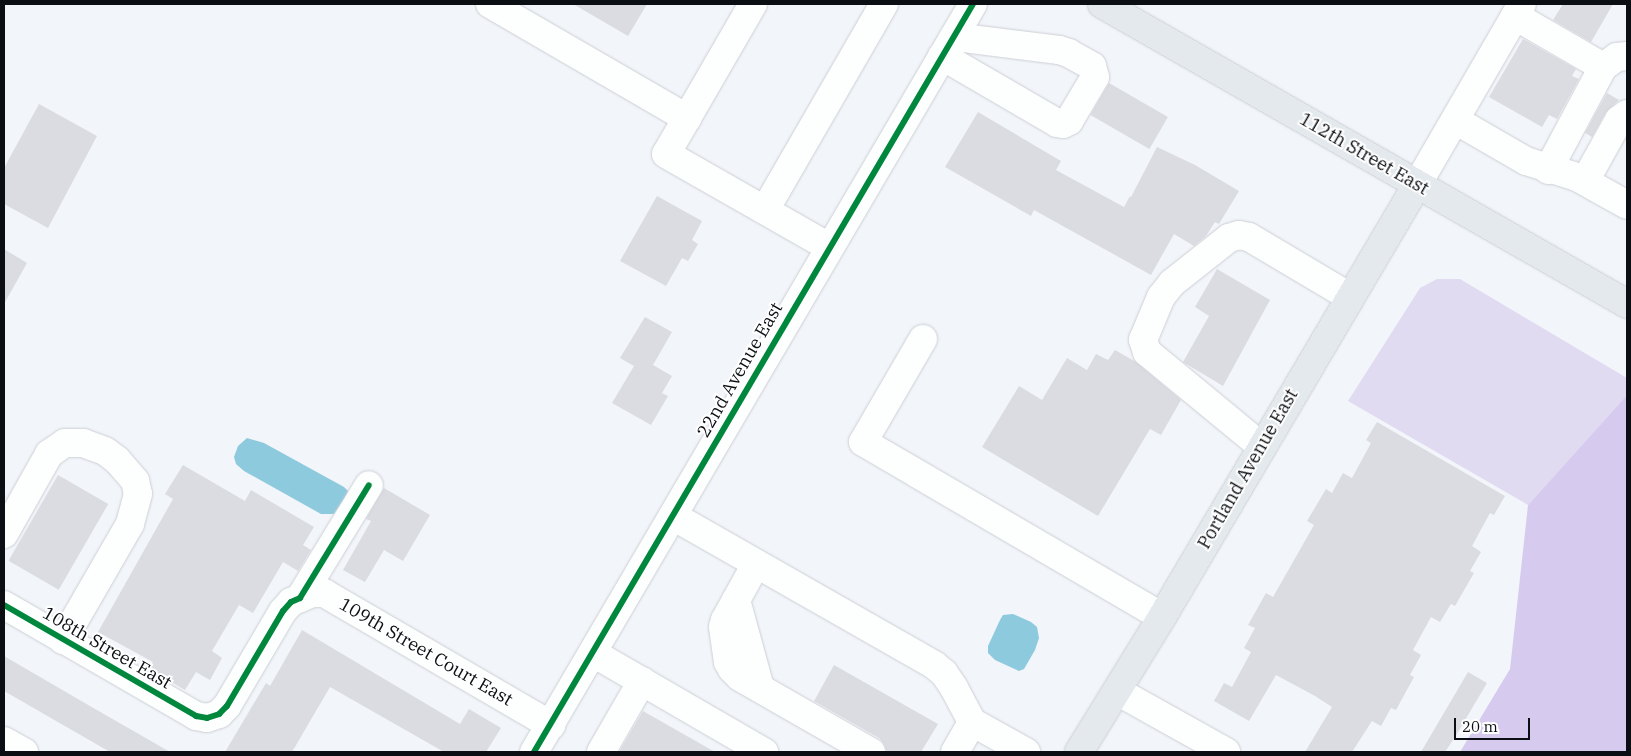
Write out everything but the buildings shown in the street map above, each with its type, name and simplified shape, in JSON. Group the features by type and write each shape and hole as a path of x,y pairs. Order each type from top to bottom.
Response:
{"main road":[{"name":"112th Street East","path":"1102,4 1627,304"},
{"name":"Portland Avenue East","path":"1079,752 1162,617 1261,446 1417,185"}],"street":[{"path":"490,4 687,118"},
{"path":"753,4 666,154 829,247"},
{"path":"765,210 884,4"},
{"name":"22nd Avenue East","path":"534,752 973,4"},
{"path":"1417,185 1518,10 1603,67"},
{"path":"948,46 1059,50 1069,53 1092,66 1095,77 1068,121 1064,124 1057,124 948,46"},
{"path":"1548,170 1603,67 1617,57 1627,56"},
{"path":"1585,180 1619,120 1627,114"},
{"path":"1455,120 1526,161 1548,170 1585,180 1627,205"},
{"path":"1261,446 1147,352 1143,340 1161,297 1172,283 1229,238 1239,235 1249,237 1350,297"},
{"path":"923,339 863,442 1162,617"},
{"path":"4,534 48,454 57,446 74,442 89,444 105,451 129,471 135,481 138,494 130,524 63,640"},
{"path":"300,598 369,485"},
{"path":"673,516 934,665 944,673 972,722 1026,752"},
{"path":"756,564 736,600 760,688 871,752"},
{"name":"109th Street Court East","path":"300,598 313,593 324,592 551,725"},
{"name":"108th Street East","path":"4,605 196,716 207,718 219,714 227,706 283,611 300,598"},
{"path":"593,652 764,752"},
{"path":"601,752 642,681"},
{"path":"1117,691 1226,752"},
{"path":"954,752 972,722"},
{"path":"4,741 24,752"}],"shaded area":[{"path":"1437,279 1460,279 1627,378 1627,395 1528,505 1348,401 1420,288"},
{"path":"1627,395 1627,752 1460,752 1510,669 1528,505"}],"water":[{"path":"247,438 264,443 344,487 348,491 334,514 321,514 244,471 236,464 234,457 238,446"},
{"path":"1013,614 1031,622 1037,627 1039,638 1035,650 1024,669 1019,671 995,660 988,653 988,646 1003,615"}],"cycle path":[{"path":"534,752 973,4"},
{"path":"4,605 196,716 207,718 219,714 227,706 283,611 291,602 300,598 369,485"}]}
